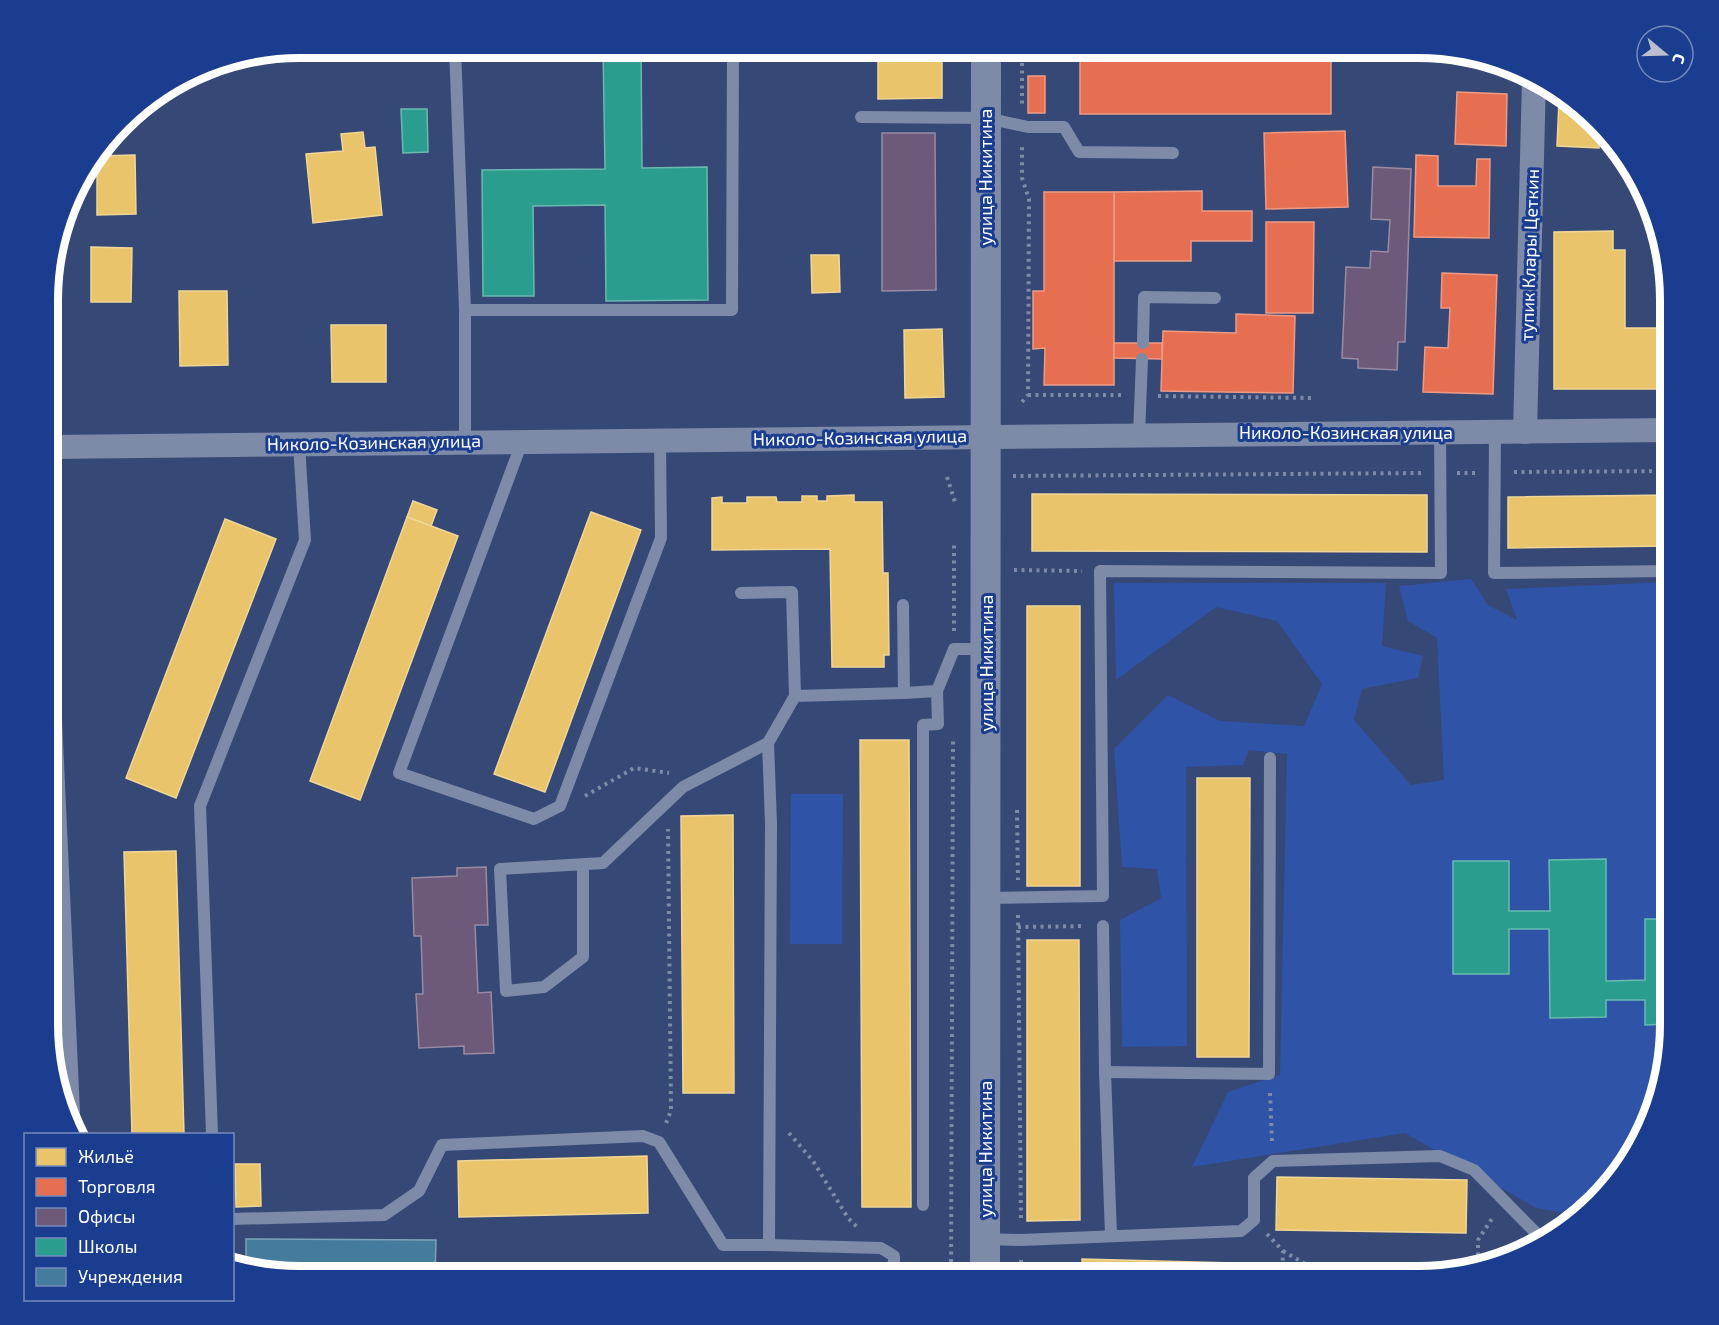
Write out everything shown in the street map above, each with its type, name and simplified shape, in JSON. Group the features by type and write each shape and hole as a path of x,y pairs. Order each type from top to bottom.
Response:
{"street":[{"name":"улица Никитина","path":"985,1266 986,58"},
{"name":"тупик Клары Цеткин","path":"1525,432 1534,87"},
{"name":"Николо-Козинская улица","path":"58,447 1660,430"},
{"path":"58,894 67,1086"}],"lane":[{"path":"455,58 465,310 465,442"},
{"path":"465,310 732,310 733,58"},
{"path":"861,117 986,118 1028,127 1064,128 1078,152 1173,153"},
{"path":"1143,343 1144,297 1215,298"},
{"path":"1139,435 1142,358"},
{"path":"986,898 1103,896 1100,571 1441,573 1440,432"},
{"path":"1495,432 1494,573 1660,571"},
{"path":"522,442 399,773 534,819 560,806 661,538 660,440"},
{"path":"212,1133 201,806 305,540 299,444"},
{"path":"741,593 792,591 795,696 768,743 771,823 769,1245"},
{"path":"903,605 904,693"},
{"path":"923,1205 923,724 938,724 937,692 954,649 987,649"},
{"path":"795,696 937,692"},
{"path":"583,864 583,957 544,987 506,991 500,869 583,864 603,863 683,787 768,743"},
{"path":"1105,1072 1269,1074 1270,758"},
{"path":"1103,926 1111,1236"},
{"path":"234,1219 384,1215 419,1191 442,1145 643,1136 658,1142 723,1245 881,1248 894,1256 894,1266"},
{"path":"985,1239 1241,1231 1254,1220 1254,1178 1273,1161 1440,1156 1474,1170 1537,1234 1540,1234"}],"path":[{"path":"1022,402 1028,395 1029,199"},
{"path":"1028,395 1313,398"},
{"path":"1013,476 1660,471"},
{"path":"947,477 955,499 954,511"},
{"path":"954,534 954,649"},
{"path":"1014,570 1100,571"},
{"path":"951,1266 953,732"},
{"path":"563,798 575,801 634,768 676,774 683,787"},
{"path":"658,1142 671,1111 667,801"},
{"path":"1018,927 1103,926"},
{"path":"1269,1074 1273,1161"},
{"path":"769,1109 813,1161 848,1218 881,1248"},
{"path":"1478,1259 1478,1240 1503,1200"},
{"path":"1254,1220 1283,1251 1309,1266"},
{"path":"1282,1266 1283,1251"}],"shaded area":[{"path":"1471,579 1488,605 1517,620 1506,589 1660,582 1660,1041 1656,1072 1648,1103 1628,1146 1601,1184 1570,1214 1536,1208 1405,1133 1192,1167 1228,1092 1280,1075 1287,754 1249,750 1243,765 1186,767 1187,1046 1122,1047 1120,920 1161,898 1157,869 1122,867 1114,749 1168,695 1220,721 1304,726 1322,684 1277,621 1216,607 1116,680 1114,583 1386,583 1382,646 1423,656 1418,678 1362,689 1354,720 1411,785 1444,780 1437,638 1408,621 1399,586"},
{"path":"791,794 843,794 842,944 790,944"}],"building: Жильё":[{"path":"899,58 942,58 942,98 878,99 878,60 899,60"},
{"path":"1559,103 1599,139 1599,148 1557,146"},
{"path":"363,132 365,148 375,147 382,215 313,223 306,154 343,151 341,134"},
{"path":"135,155 136,214 97,215 97,169 106,156"},
{"path":"1613,231 1613,250 1625,250 1625,328 1660,328 1660,389 1554,389 1554,232"},
{"path":"91,247 132,248 131,302 91,302"},
{"path":"811,255 839,255 840,292 812,293"},
{"path":"179,291 227,291 228,365 180,366"},
{"path":"331,325 386,325 386,382 332,382"},
{"path":"942,329 944,397 905,398 904,330"},
{"path":"1032,494 1427,495 1427,552 1032,551"},
{"path":"854,495 854,502 882,502 883,573 888,573 889,655 884,655 884,667 832,667 830,549 712,550 712,498 722,497 722,503 747,503 747,497 776,497 777,502 802,502 802,496 817,496 817,501 827,501 827,496"},
{"path":"1660,495 1660,546 1508,548 1508,497"},
{"path":"413,501 437,510 431,526 407,517"},
{"path":"591,512 641,530 545,792 494,774"},
{"path":"407,517 458,536 360,800 310,781"},
{"path":"225,519 276,539 176,798 126,778"},
{"path":"1027,606 1080,606 1080,886 1027,886"},
{"path":"860,740 909,740 911,1207 862,1207"},
{"path":"1197,778 1250,778 1249,1057 1197,1057"},
{"path":"733,815 734,1093 683,1093 681,816"},
{"path":"176,851 184,1133 132,1133 124,852"},
{"path":"1027,940 1079,940 1080,1220 1027,1221"},
{"path":"647,1156 648,1213 459,1217 458,1161"},
{"path":"235,1164 260,1164 261,1206 236,1207"},
{"path":"1277,1177 1467,1180 1466,1233 1276,1230"},
{"path":"1082,1259 1273,1264 1273,1266 1082,1266"},
{"path":"684,1265 780,1266 684,1266"}],"building: Торговля":[{"path":"1080,58 1331,58 1331,114 1080,114"},
{"path":"1028,76 1045,76 1045,113 1028,113"},
{"path":"1457,92 1507,94 1506,146 1455,144"},
{"path":"1345,131 1348,207 1266,209 1264,133"},
{"path":"1416,155 1438,156 1438,186 1476,186 1477,159 1490,159 1489,238 1414,237"},
{"path":"1202,191 1202,211 1252,211 1252,241 1191,241 1191,261 1114,261 1114,192"},
{"path":"1044,192 1114,192 1114,385 1044,385 1045,348 1033,349 1033,291 1044,291"},
{"path":"1266,222 1314,222 1313,313 1266,313"},
{"path":"1442,273 1497,275 1493,394 1423,392 1425,347 1448,348 1450,308 1441,308"},
{"path":"1236,314 1295,316 1293,393 1161,391 1163,331 1236,333"},
{"path":"1114,343 1162,343 1162,359 1114,358"}],"building: Офисы":[{"path":"882,133 935,133 936,290 882,291"},
{"path":"1373,167 1411,169 1405,342 1398,342 1397,370 1358,368 1358,359 1342,358 1346,267 1370,268 1371,251 1388,252 1390,220 1371,219"},
{"path":"486,867 488,925 475,925 478,993 491,992 494,1053 464,1054 464,1046 419,1048 416,994 423,994 421,936 414,936 412,878 457,876 457,868"}],"building: Школы":[{"path":"520,58 537,59 520,60"},
{"path":"603,58 641,58 642,168 707,167 708,300 606,301 605,205 533,206 534,296 483,296 482,170 605,169"},
{"path":"401,109 427,109 428,152 403,153"},
{"path":"1606,859 1606,981 1645,980 1645,919 1660,919 1660,1024 1645,1025 1645,1000 1606,1000 1606,1017 1550,1018 1549,929 1509,929 1509,974 1453,974 1453,861 1509,861 1509,911 1550,911 1549,860"}],"building: Учреждения":[{"path":"246,1239 436,1240 435,1266 284,1266 246,1260"}]}
